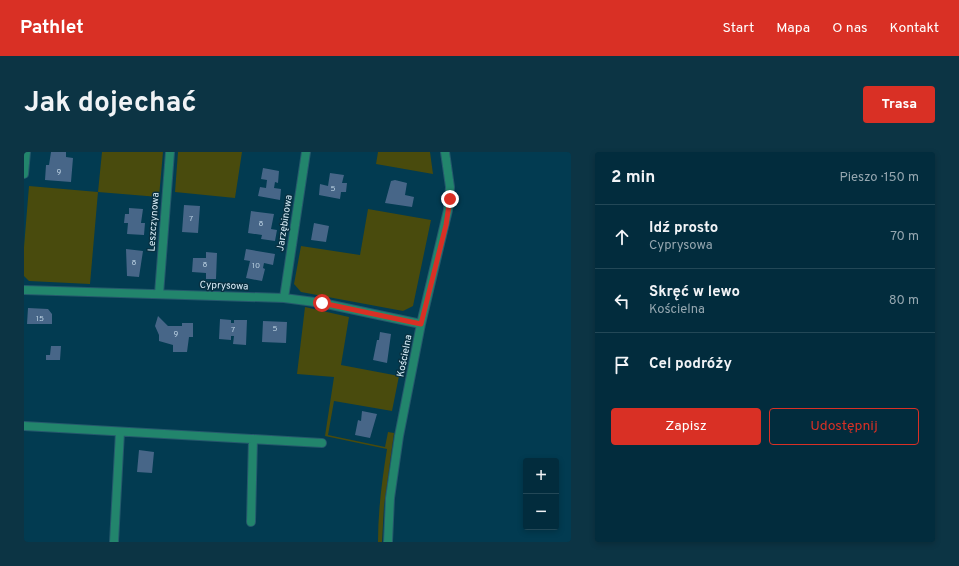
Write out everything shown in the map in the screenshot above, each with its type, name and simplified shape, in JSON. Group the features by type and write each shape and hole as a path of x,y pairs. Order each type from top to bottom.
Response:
{"street":[{"path":"24,174 26,152"},
{"name":"Leszczynowa","path":"159,294 170,152"},
{"name":"Jarzębinowa","path":"284,298 306,152"},
{"name":"Kościelna","path":"388,542 390,498 399,436 421,324 448,210 450,187 445,152"},
{"name":"Cyprysowa","path":"24,290 284,298 322,303 421,324"},
{"path":"24,426 322,443"},
{"path":"114,542 120,432"},
{"path":"251,522 253,439"}],"shaded area":[{"path":"102,152 163,152 159,197 98,192"},
{"path":"178,152 242,152 235,198 175,192"},
{"path":"378,152 430,152 433,174 376,164"},
{"path":"29,186 98,192 90,284 29,281 24,276 24,247"},
{"path":"368,209 431,220 413,306 403,311 301,292 294,284 301,246 360,255"},
{"path":"305,307 349,317 341,365 399,376 392,411 334,401 328,435 385,447 388,432 394,433 384,506 382,542 378,542 379,519 387,449 325,436 334,377 297,374"}],"building":[{"path":"51,152 66,152 66,157 73,158 71,182 45,180 46,165 49,165"},
{"path":"263,168 279,171 278,183 275,182 274,188 281,189 280,200 258,196 260,187 266,188 267,180 261,179"},
{"path":"330,173 344,175 342,183 347,183 346,192 341,192 340,199 319,195 320,184 328,186"},
{"path":"395,180 407,183 405,195 414,197 412,207 385,203 391,181"},
{"path":"184,205 200,206 198,233 182,232"},
{"path":"129,208 143,209 141,223 145,223 144,235 127,234 128,223 124,223 125,214 129,214"},
{"path":"251,211 274,214 271,229 277,230 275,241 261,239 262,235 248,233"},
{"path":"314,223 329,226 326,242 311,240"},
{"path":"126,249 143,251 139,277 127,276"},
{"path":"246,249 275,254 273,265 264,263 263,268 265,269 262,281 246,278 250,261 244,260"},
{"path":"206,252 217,253 216,279 206,279 206,273 192,272 193,258 206,258"},
{"path":"28,308 48,309 52,314 52,324 27,324"},
{"path":"158,316 168,326 182,326 182,323 193,323 193,337 189,337 187,352 173,352 173,345 159,341 159,335 155,326"},
{"path":"220,319 231,320 231,323 234,323 234,320 247,320 246,345 233,344 234,336 231,336 231,340 219,339"},
{"path":"263,321 287,322 286,343 262,342"},
{"path":"380,332 391,334 387,363 373,360"},
{"path":"51,346 61,346 60,360 46,360 46,355 50,355"},
{"path":"362,411 377,414 370,438 355,435 358,420 361,421"},
{"path":"139,450 154,452 152,473 137,472"}],"route":[{"path":"322,303 421,324 446,225 450,199"}]}
